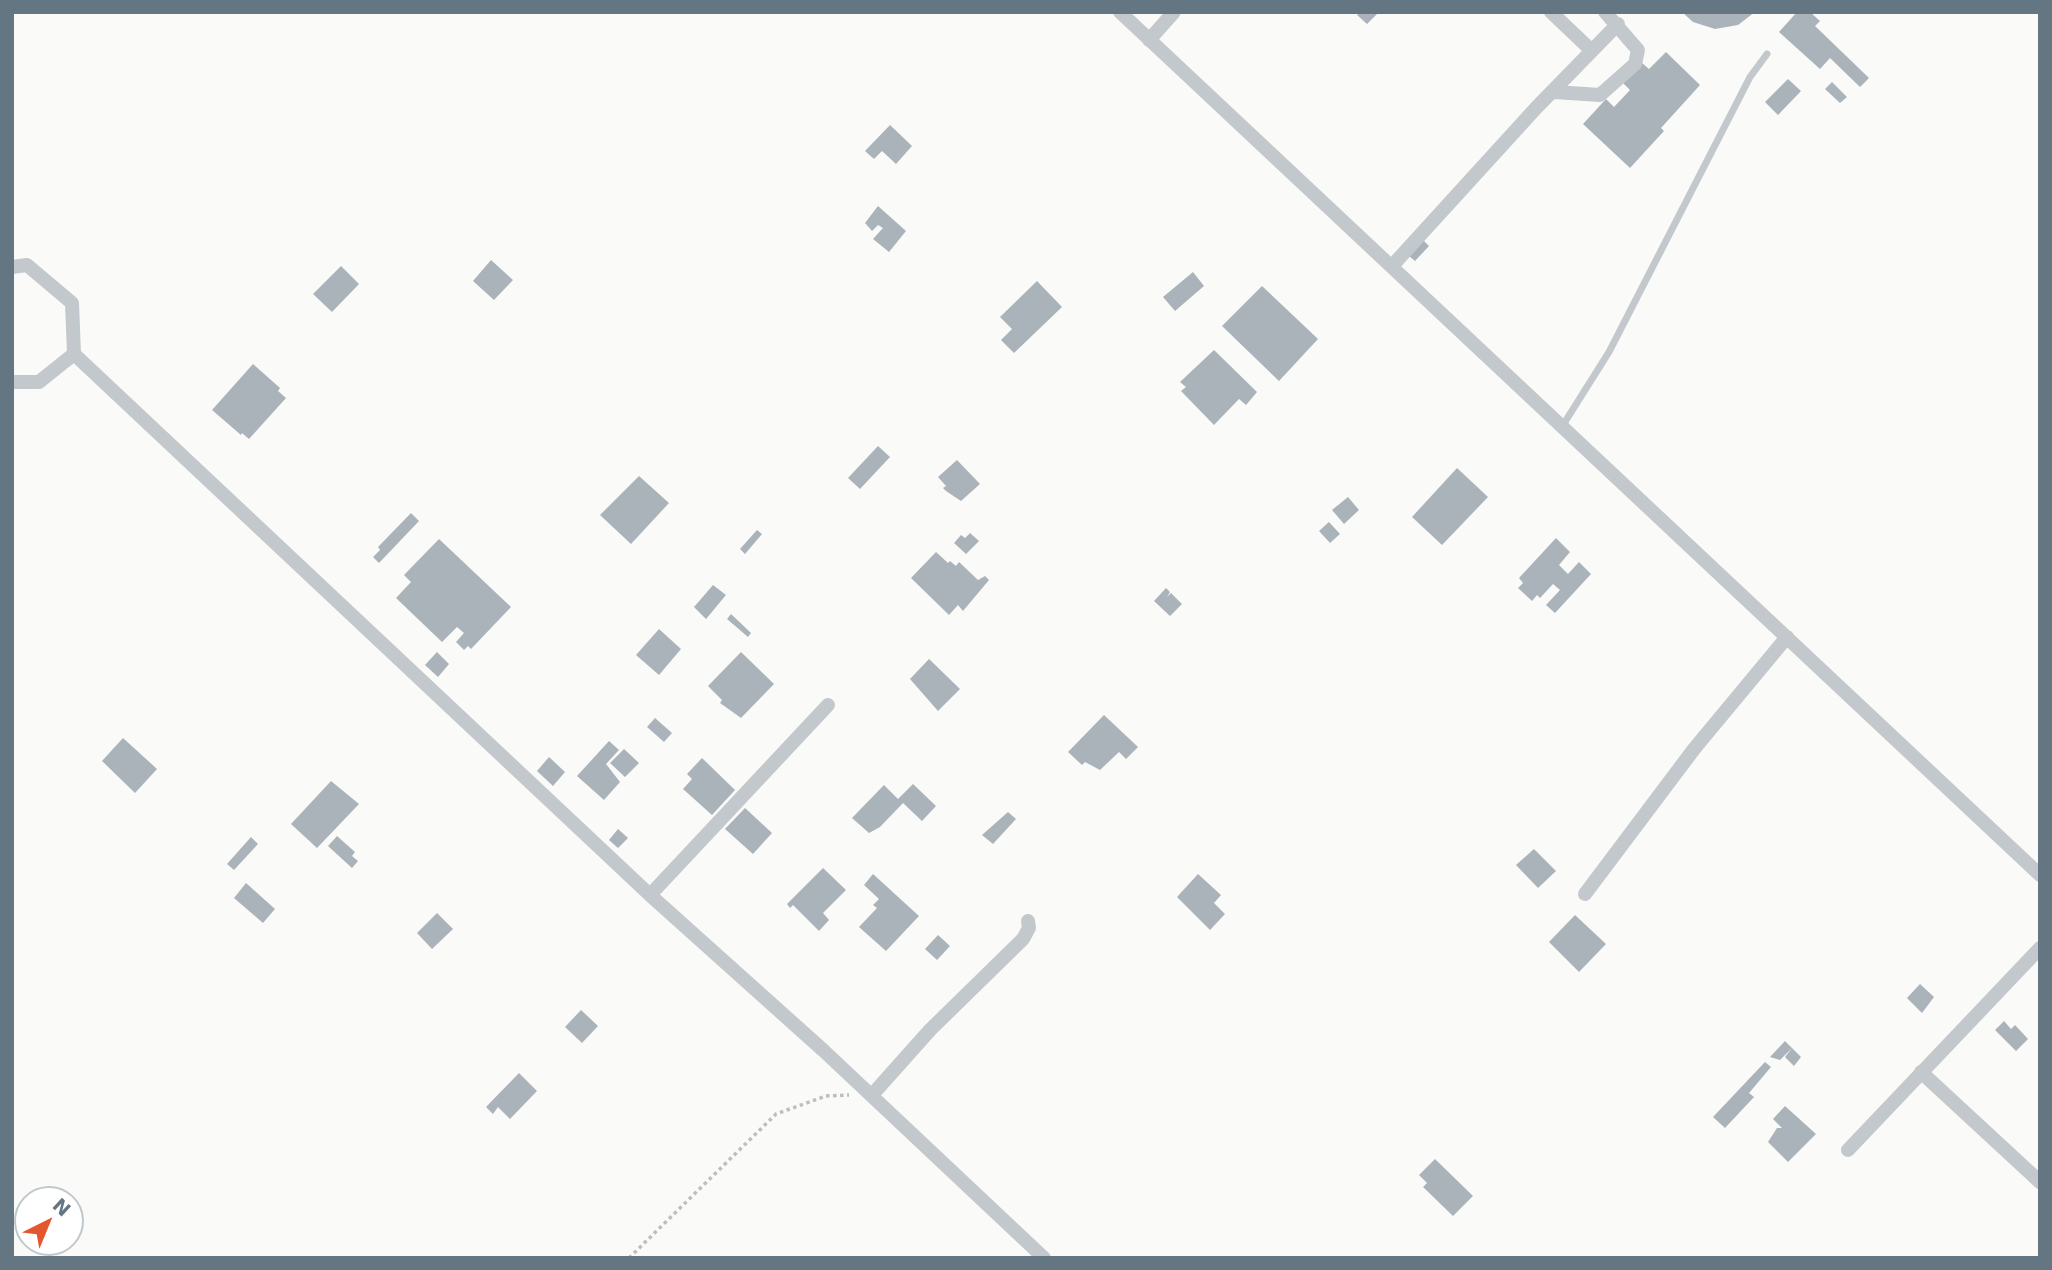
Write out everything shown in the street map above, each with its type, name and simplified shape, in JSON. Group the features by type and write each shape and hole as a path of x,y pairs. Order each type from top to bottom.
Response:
{"street":[{"path":"1120,12 2040,875"},
{"path":"1149,40 1174,12"},
{"path":"1551,12 1592,51"},
{"path":"1554,92 1601,94 1634,64 1638,50 1605,12"},
{"path":"1392,266 1618,24"},
{"path":"12,267 27,265 72,303 74,354 650,895 872,1095 1044,1258"},
{"path":"12,382 39,382 74,354"},
{"path":"1585,894 1694,749 1787,637"},
{"path":"650,895 828,705"},
{"path":"872,1095 930,1030 1023,939 1030,928 1028,921"},
{"path":"1849,1150 2040,948"},
{"path":"1921,1072 2040,1182"}],"lane":[{"path":"1563,425 1609,352 1750,77 1767,54"}],"path":[{"path":"629,1258 776,1114 826,1096 872,1095"}],"building":[{"path":"1360,12 1379,12 1367,24 1357,15"},
{"path":"1682,12 1755,12 1738,25 1715,29 1693,22"},
{"path":"1797,12 1810,12 1820,21 1815,26 1869,78 1860,87 1830,58 1820,69 1779,32"},
{"path":"1666,52 1700,85 1661,128 1664,131 1630,168 1583,124 1606,99 1614,107 1630,90 1623,83 1642,63 1649,69"},
{"path":"1788,79 1801,91 1778,115 1765,102"},
{"path":"1832,82 1847,97 1840,103 1825,89"},
{"path":"890,125 912,146 896,164 882,151 874,159 865,151"},
{"path":"878,206 906,231 889,252 873,239 883,228 878,225 872,231 865,223"},
{"path":"1423,240 1429,246 1415,261 1409,256"},
{"path":"491,260 513,280 494,300 473,281"},
{"path":"341,266 359,284 332,312 313,294"},
{"path":"1193,272 1204,286 1175,311 1163,297"},
{"path":"1037,281 1062,307 1014,353 1001,340 1012,329 1000,317"},
{"path":"1262,286 1318,339 1279,381 1222,326"},
{"path":"1214,350 1257,392 1246,405 1239,399 1214,425 1181,391 1186,387 1180,382"},
{"path":"253,364 280,388 278,391 286,398 249,439 212,410"},
{"path":"878,446 890,457 860,489 848,478"},
{"path":"957,460 980,484 961,501 943,488 946,486 938,477"},
{"path":"1457,468 1488,497 1442,545 1412,517"},
{"path":"639,476 669,503 631,544 600,515"},
{"path":"1348,497 1359,510 1344,524 1332,510"},
{"path":"411,513 419,521 379,563 373,557 380,550 378,547"},
{"path":"1329,522 1340,534 1330,543 1319,531"},
{"path":"757,530 762,534 745,554 740,549"},
{"path":"970,533 979,541 966,554 954,543 961,535 965,538"},
{"path":"1556,538 1570,552 1559,565 1568,574 1579,562 1591,574 1555,613 1546,605 1560,590 1553,584 1540,598 1537,595 1532,601 1518,588 1523,583 1519,578"},
{"path":"439,539 511,607 471,649 468,646 464,650 456,642 464,633 457,627 442,642 396,598 411,582 404,575"},
{"path":"936,552 948,563 950,561 956,566 959,562 978,580 985,576 989,580 963,611 958,605 949,615 911,578"},
{"path":"713,585 726,595 706,619 694,607"},
{"path":"1166,588 1170,592 1167,597 1171,593 1182,604 1170,616 1154,601"},
{"path":"731,614 751,633 748,637 727,619"},
{"path":"659,629 681,649 659,675 636,655"},
{"path":"437,652 449,664 438,677 425,665"},
{"path":"741,652 774,684 741,718 720,703 722,700 708,686"},
{"path":"929,659 960,689 938,711 910,679"},
{"path":"1104,715 1138,747 1126,759 1119,752 1100,770 1085,762 1082,765 1068,752"},
{"path":"655,718 672,733 664,742 647,727"},
{"path":"123,738 157,769 135,793 102,761"},
{"path":"609,741 619,750 606,764 620,782 604,800 577,776"},
{"path":"624,749 639,763 625,777 610,763"},
{"path":"549,757 565,772 553,786 537,771"},
{"path":"702,758 735,790 712,815 683,789 692,779 687,774"},
{"path":"331,781 359,804 317,848 291,824"},
{"path":"913,784 936,806 922,821 903,803 880,827 869,833 852,818 884,785 898,799"},
{"path":"745,808 772,833 753,854 725,829"},
{"path":"1008,812 1016,819 993,844 982,835"},
{"path":"618,829 628,838 618,848 609,840"},
{"path":"337,836 355,852 352,856 358,861 352,868 328,846"},
{"path":"251,837 258,844 234,870 227,864"},
{"path":"1534,849 1556,871 1538,888 1516,865"},
{"path":"823,868 846,890 823,913 829,920 819,931 793,905 790,908 787,904"},
{"path":"873,874 919,916 886,951 859,927 877,908 873,905 879,899 864,885"},
{"path":"1198,874 1221,895 1214,903 1225,914 1210,930 1177,897"},
{"path":"246,883 275,909 263,923 234,898"},
{"path":"437,913 453,929 432,949 417,933"},
{"path":"1575,915 1606,944 1579,972 1549,942"},
{"path":"938,935 950,946 937,960 925,949"},
{"path":"1920,984 1934,997 1922,1013 1907,998"},
{"path":"581,1010 598,1026 582,1043 565,1027"},
{"path":"2004,1021 2011,1029 2015,1025 2028,1039 2016,1051 1995,1030"},
{"path":"1785,1041 1792,1048 1780,1060 1770,1057"},
{"path":"1792,1048 1801,1057 1794,1066 1785,1057"},
{"path":"1765,1062 1771,1067 1749,1093 1754,1097 1725,1128 1713,1117"},
{"path":"519,1073 537,1091 510,1119 498,1107 493,1114 486,1107"},
{"path":"1785,1106 1816,1134 1788,1162 1768,1142 1777,1128 1782,1128 1773,1119"},
{"path":"1435,1159 1473,1196 1453,1216 1423,1187 1427,1183 1419,1175"}]}
